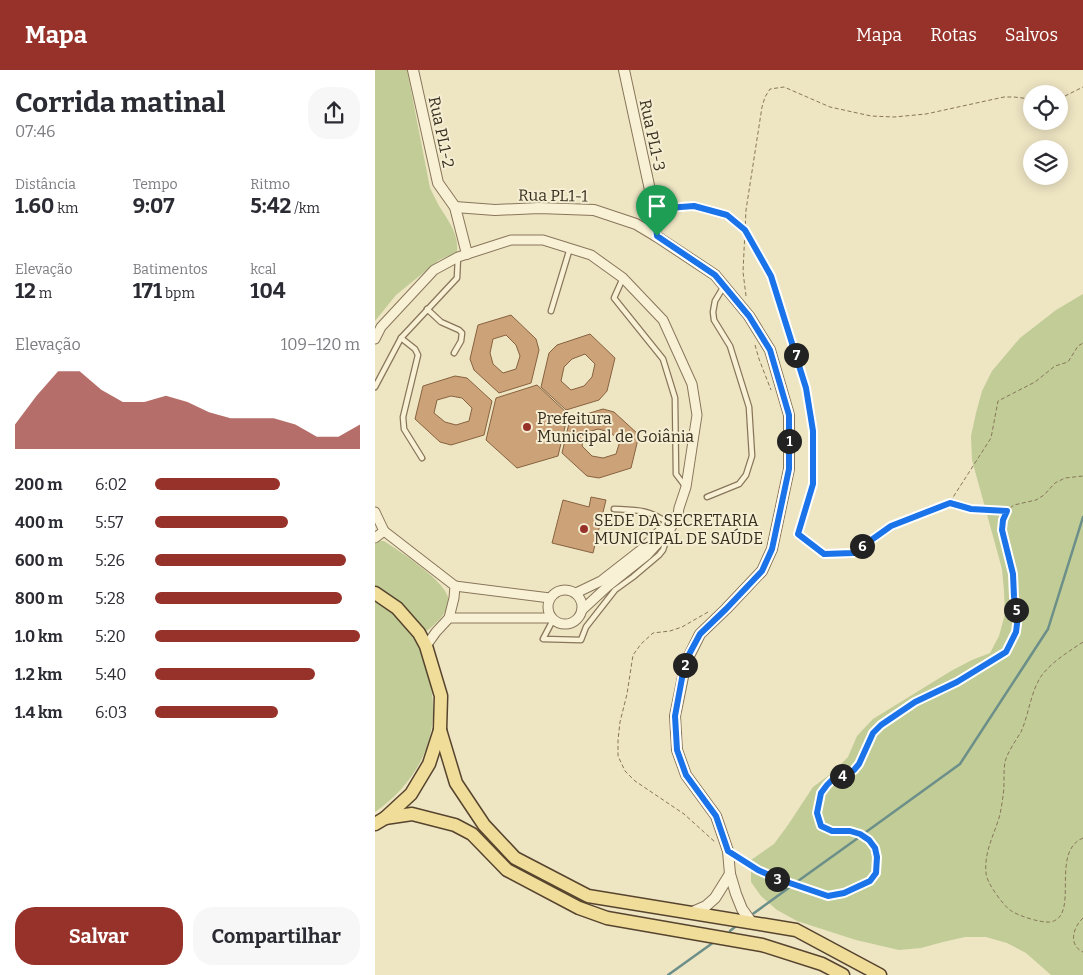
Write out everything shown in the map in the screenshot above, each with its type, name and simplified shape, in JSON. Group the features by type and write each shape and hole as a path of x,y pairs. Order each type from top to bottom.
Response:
{"main road":[{"path":"375,593 397,608 419,633 426,646 441,696 440,730 429,764 411,794 380,821"},
{"path":"440,730 457,783 484,825 515,858 588,896 796,930 880,975"},
{"path":"380,821 412,814 455,825 472,834 507,870 579,908 607,918 762,945 822,964 843,975"}],"street":[{"name":"Rua PL1-2","path":"413,70 438,183 455,207 462,256"},
{"name":"Rua PL1-3","path":"624,70 654,209 657,236"},
{"name":"Rua PL1-1","path":"455,207 495,210 539,208 594,210 636,224 715,275 749,316 770,350 789,415 789,469 772,549 762,571 700,634 685,662 675,716 677,750 686,775 716,816 728,851 730,874 736,894 752,923"},
{"path":"375,339 381,326 434,270 462,256 511,240 543,240 591,255 623,278 663,320 692,384 697,415 685,487 678,515 647,555 608,585 582,610"},
{"path":"375,512 383,531 455,586 550,598"},
{"path":"375,538 383,531"},
{"path":"576,593 608,585"},
{"path":"426,646 449,618 455,586"},
{"path":"559,590 571,590 576,593 582,604 580,616 571,624 558,624 548,613 547,603 553,593 559,590"},
{"path":"449,618 552,619"},
{"path":"690,913 706,906 715,898 730,874"}],"lane":[{"path":"551,311 570,248"},
{"path":"375,387 401,338 457,278 462,256"},
{"path":"623,278 614,298 663,359 675,398 676,474 685,487"},
{"path":"707,497 739,484 746,475 752,456 749,407 730,346 714,320 715,301 724,286"},
{"path":"427,309 441,322 462,333 461,341 454,353"},
{"path":"401,338 415,349 418,355 403,417 404,429 422,458"},
{"path":"613,509 639,510 659,517 669,527"},
{"path":"552,619 543,639 581,640 608,585"}],"path":[{"path":"747,298 743,272 746,210 762,108 765,97 770,89 784,86 830,107 871,116 894,117 926,114 1003,97 1023,98"},
{"path":"1068,94 1083,86"},
{"path":"654,209 694,206 727,215 745,230 771,276 806,388 813,431 813,484 798,534 824,554 853,553 891,526 950,503 991,438 997,401 1035,382 1055,366 1068,362 1078,346 1083,343"},
{"path":"755,343 773,396"},
{"path":"711,610 682,627 671,631 653,633 633,655 618,740 619,756 625,771 684,814 720,847 758,870 828,896 844,893 870,881 876,873 877,857 875,848 869,840 860,834 850,831 832,831 821,826 817,813 821,793 832,780 854,770 859,764 873,733 881,725 915,702 957,682 1006,652 1016,632 1018,616 1014,597 1013,574 1002,530 1003,520 1007,511 1014,505 1036,500 1044,495 1055,483 1065,478 1083,476"},
{"path":"950,503 971,509 1007,511"},
{"path":"1083,642 1057,660 1042,676 1037,684 1022,729 1005,761 1003,794 998,819 985,860 986,875 989,883 1010,910 1019,915 1042,922 1051,922 1061,916 1065,906 1065,863 1071,848 1077,840 1083,838"},
{"path":"1083,918 1078,922 1074,930 1073,940 1080,951 1083,952"}],"green space":[{"path":"375,70 407,70 430,188 452,228 456,239 457,252 439,260 396,295 375,321"},
{"path":"1083,294 1083,975 1051,975 1026,953 1007,943 986,937 965,937 921,948 899,950 856,940 797,921 777,910 761,896 751,882 751,860 774,844 813,787 832,773 848,757 857,736 873,719 951,671 990,653 999,636 1005,614 1004,591 1002,569 972,460 971,436 976,413 982,391 992,371 1020,338 1056,310"},
{"path":"384,541 422,568 447,593 449,601 446,610 431,628 423,634 389,595 375,587 375,544"},
{"path":"375,599 401,621 417,642 424,658 432,693 433,713 431,732 417,768 391,799 375,812"}],"building":[{"path":"511,315 536,339 539,350 531,383 499,393 474,370 470,359 478,325","holes":["506,335 516,345 520,356 516,369 503,373 493,364 490,353 493,339"]},
{"path":"590,334 615,358 607,391 599,400 566,410 541,387 549,353 557,345","holes":["585,354 595,364 592,377 584,386 571,390 561,381 564,367 572,359"]},
{"path":"455,376 467,378 492,401 484,435 451,445 440,442 415,419 423,386","holes":["451,396 462,398 472,408 469,421 456,425 445,422 434,413 437,400"]},
{"path":"537,385 568,414 558,456 517,468 486,440 496,398"},
{"path":"603,409 614,412 639,435 631,468 599,478 587,476 562,453 570,419","holes":["598,429 610,432 620,441 616,454 603,458 592,456 582,446 585,433"]},
{"path":"591,497 606,500 593,553 552,543 563,500 589,507"}],"waterway":[{"path":"866,832 960,764 1048,629 1083,517"},
{"path":"798,881 858,838"},
{"path":"750,916 790,887"},
{"path":"730,931 736,926"},
{"path":"668,975 714,942"}],"place":[{"name":"Prefeitura Municipal de Goiânia","path":"527,427"},
{"name":"SEDE DA SECRETARIA MUNICIPAL DE SAÚDE","path":"584,529"}],"route":[{"path":"694,206 727,215 745,230 771,276 806,388 813,431 813,484 798,534 824,554 853,553 891,526 950,503 971,509 1007,511 1003,520 1002,530 1013,574 1014,597 1018,616 1016,632 1006,652 957,682 915,702 881,725 873,733 859,764 854,770 832,780 821,793 817,813 821,826 832,831 850,831 860,834 869,840 875,848 877,857 876,873 870,881 844,893 828,896 778,879 758,870 728,851 716,816 686,775 677,750 675,716 685,662 700,634 762,571 772,549 789,469 789,415 770,350 749,316 715,275 657,236 654,209 694,206"}]}
